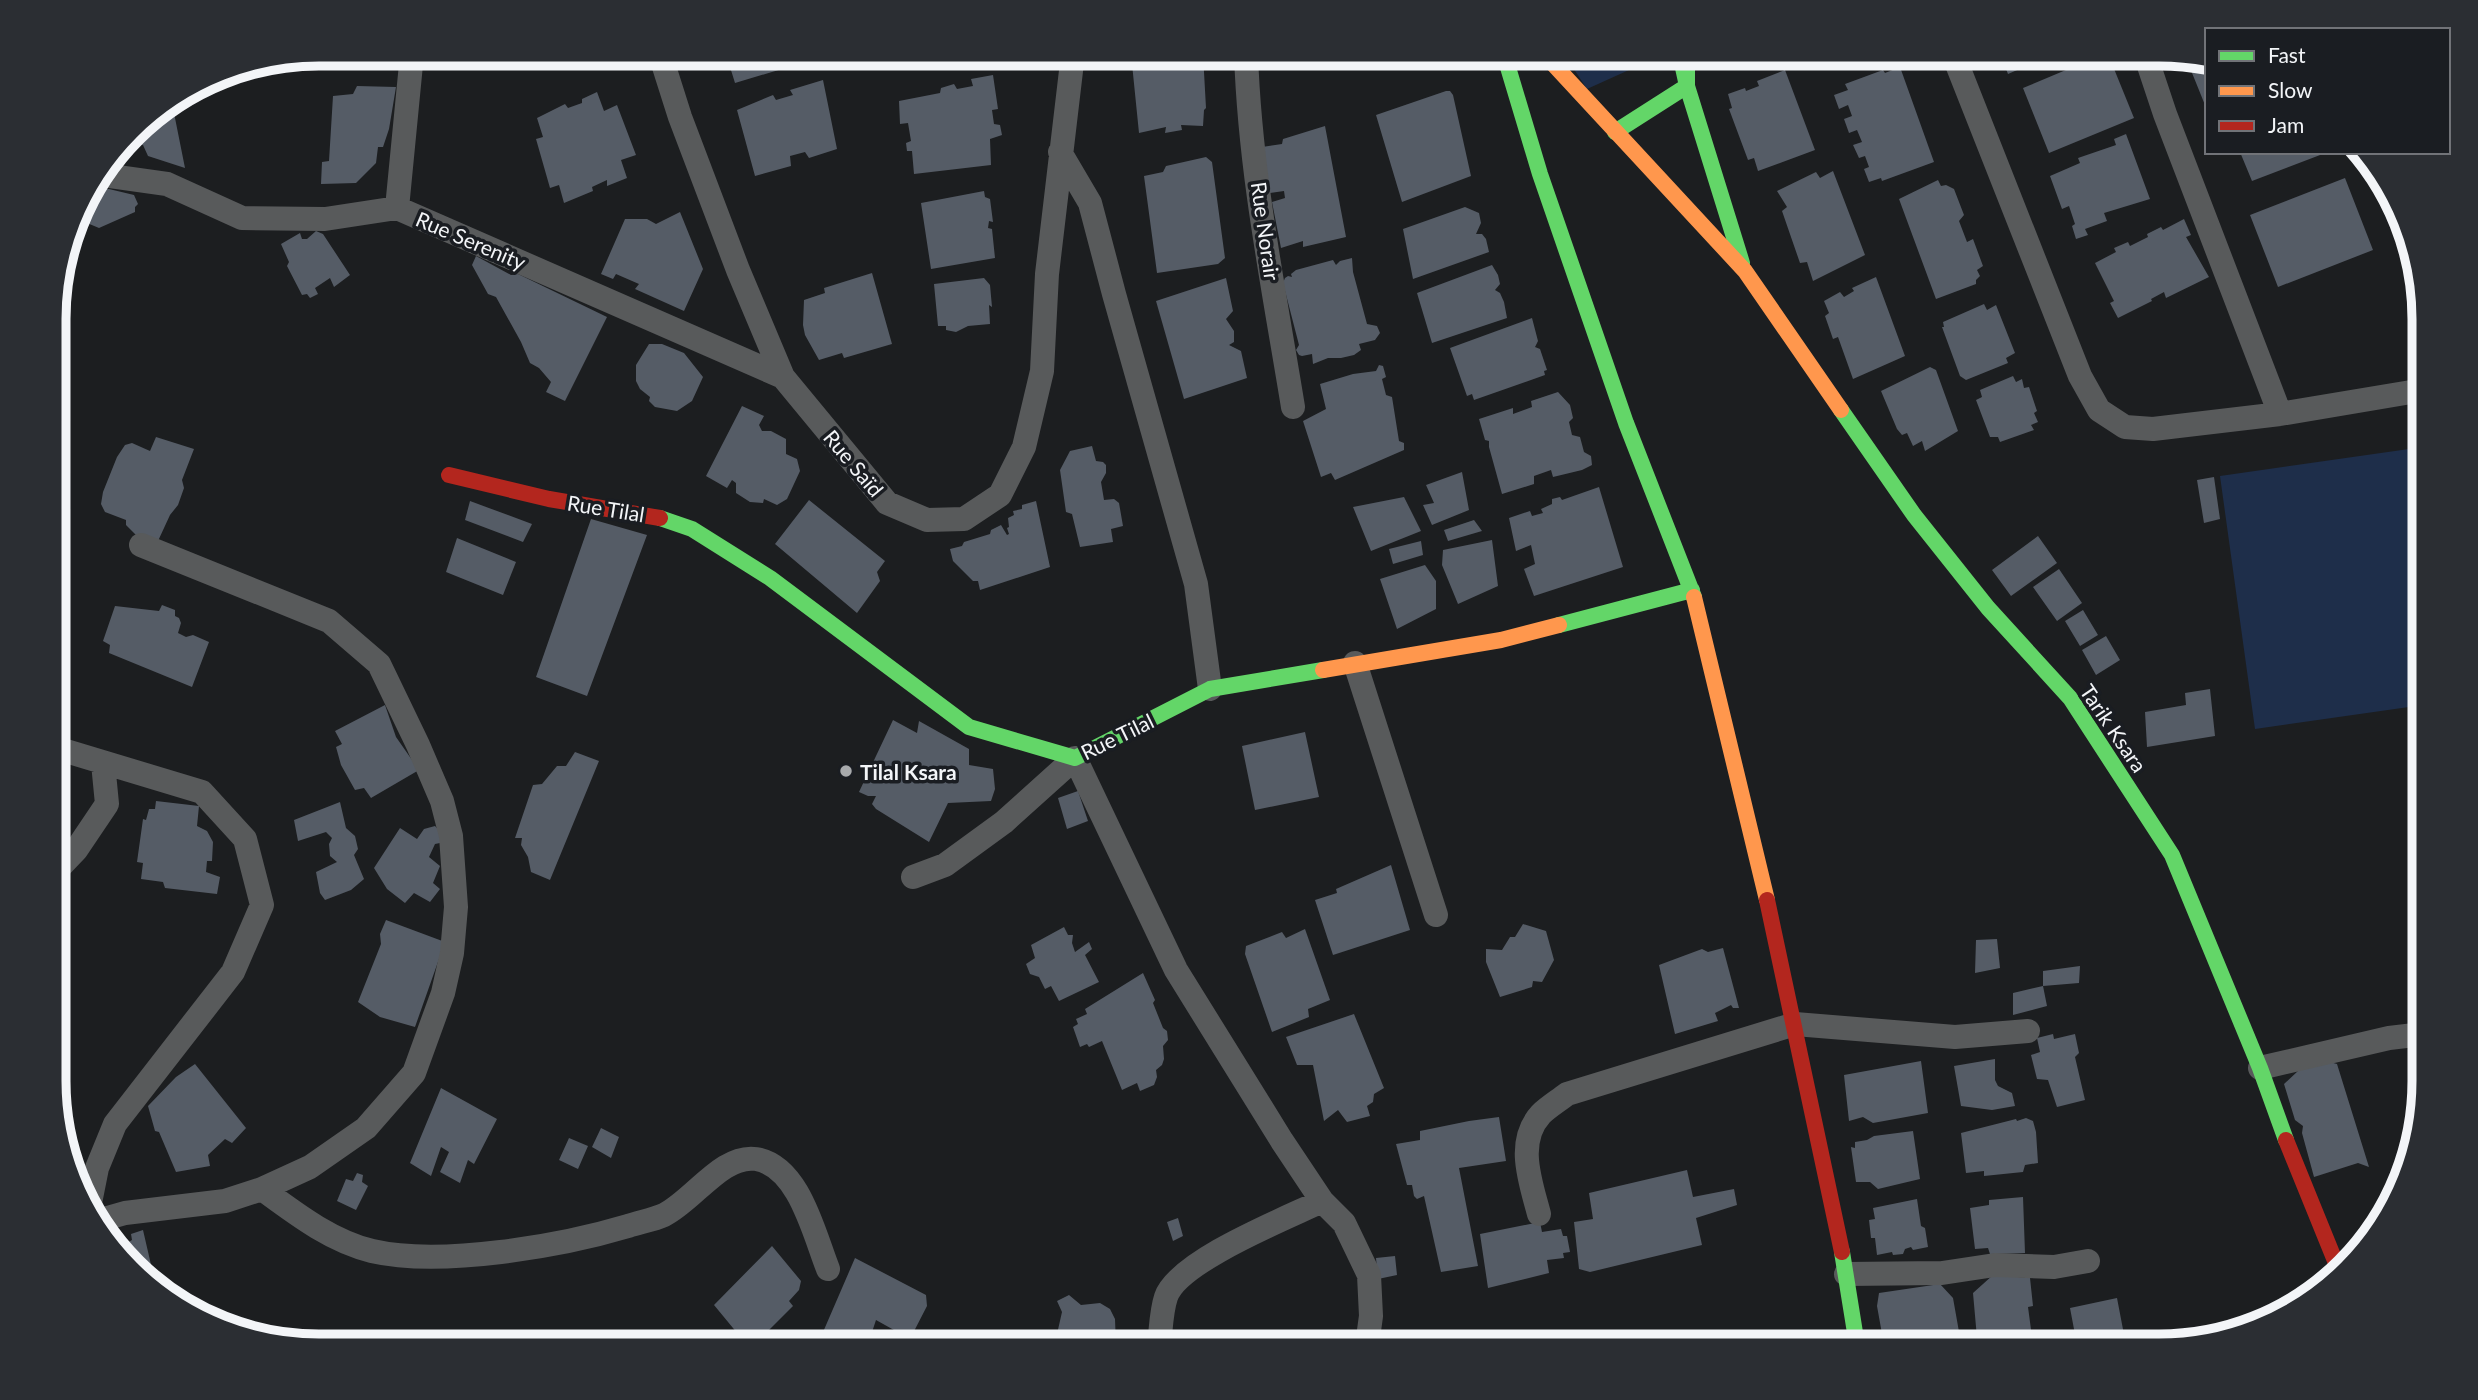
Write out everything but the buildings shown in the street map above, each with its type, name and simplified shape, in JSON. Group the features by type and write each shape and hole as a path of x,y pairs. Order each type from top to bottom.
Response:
{"street":[{"path":"397,208 411,66"},
{"name":"Rue Saïd","path":"664,66 680,117 729,245 783,377 887,503 927,520 964,519 1000,495 1024,447 1042,370 1047,274 1071,66"},
{"name":"Rue Norair","path":"1246,66 1265,235 1293,407"},
{"path":"1508,66 1541,174 1626,424 1692,590 1746,806 1796,1024 1846,1274 1855,1334"},
{"path":"1555,66 1745,271"},
{"path":"1683,66 1745,271"},
{"path":"1686,66 1687,86"},
{"path":"1958,66 2080,376 2099,411 2125,427 2153,429 2280,414 2412,392"},
{"path":"2149,66 2280,414"},
{"path":"1615,132 1687,86"},
{"path":"1060,152 1090,203 1196,584 1210,689"},
{"name":"Rue Serenity","path":"112,175 167,184 242,218 325,219 397,208 783,377"},
{"name":"Tarik Ksara","path":"1745,271 1914,515 1988,608 2070,698 2172,855 2260,1068 2299,1175 2335,1261"},
{"name":"Rue Tilal","path":"449,475 549,499 651,515 692,529 770,578 970,727 1075,758 1210,689 1501,639 1692,590"},
{"path":"107,1219 125,1213 225,1201 262,1189 310,1167 366,1128 414,1073 443,993 452,953 456,907 452,836 442,801 379,664 329,621 141,545"},
{"path":"1355,663 1436,915"},
{"path":"66,751 202,792 245,839 262,905 233,972 115,1124 97,1168 92,1191"},
{"path":"913,877 945,865 1004,822 1075,758 1177,970 1322,1201 1344,1223 1369,1275 1371,1316 1369,1334"},
{"path":"66,861 107,804 103,763"},
{"path":"1539,1214 1526,1161 1527,1143 1539,1116 1567,1094 1796,1024 1955,1037 2028,1031"},
{"path":"2260,1068 2389,1038 2412,1035"},
{"path":"262,1189 301,1218 348,1243 373,1251 408,1256 460,1256 597,1235 663,1216 689,1199 727,1164 742,1159 755,1159 771,1163 785,1174 805,1207 828,1269"},
{"path":"1161,1334 1166,1295 1188,1270 1228,1245 1322,1201"},
{"path":"1846,1274 1942,1273 1995,1265 2053,1267 2088,1261"}],"shaded area":[{"path":"1572,66 1629,66 1629,70 1587,89"},
{"path":"2412,449 2412,707 2255,729 2220,476"}],"traffic: fast":[{"path":"1508,66 1540,174 1626,423 1694,597"},
{"path":"1683,66 1742,263"},
{"path":"1615,132 1687,86 1687,66"},
{"path":"1841,410 1914,515 1988,608 2070,698 2172,855 2260,1068 2286,1140"},
{"path":"660,518 692,529 770,578 969,727 1075,758 1210,689 1323,670"},
{"path":"1559,625 1692,590"},
{"path":"1842,1252 1855,1334"}],"traffic: slow":[{"path":"1555,66 1745,271 1841,410"},
{"path":"1694,597 1767,900"},
{"path":"1323,670 1501,640 1559,625"}],"traffic: jam":[{"path":"449,475 549,499 660,518"},
{"path":"1767,900 1842,1252"},
{"path":"2286,1140 2335,1261"}],"place":[{"name":"Tilal Ksara","path":"846,771"}]}
